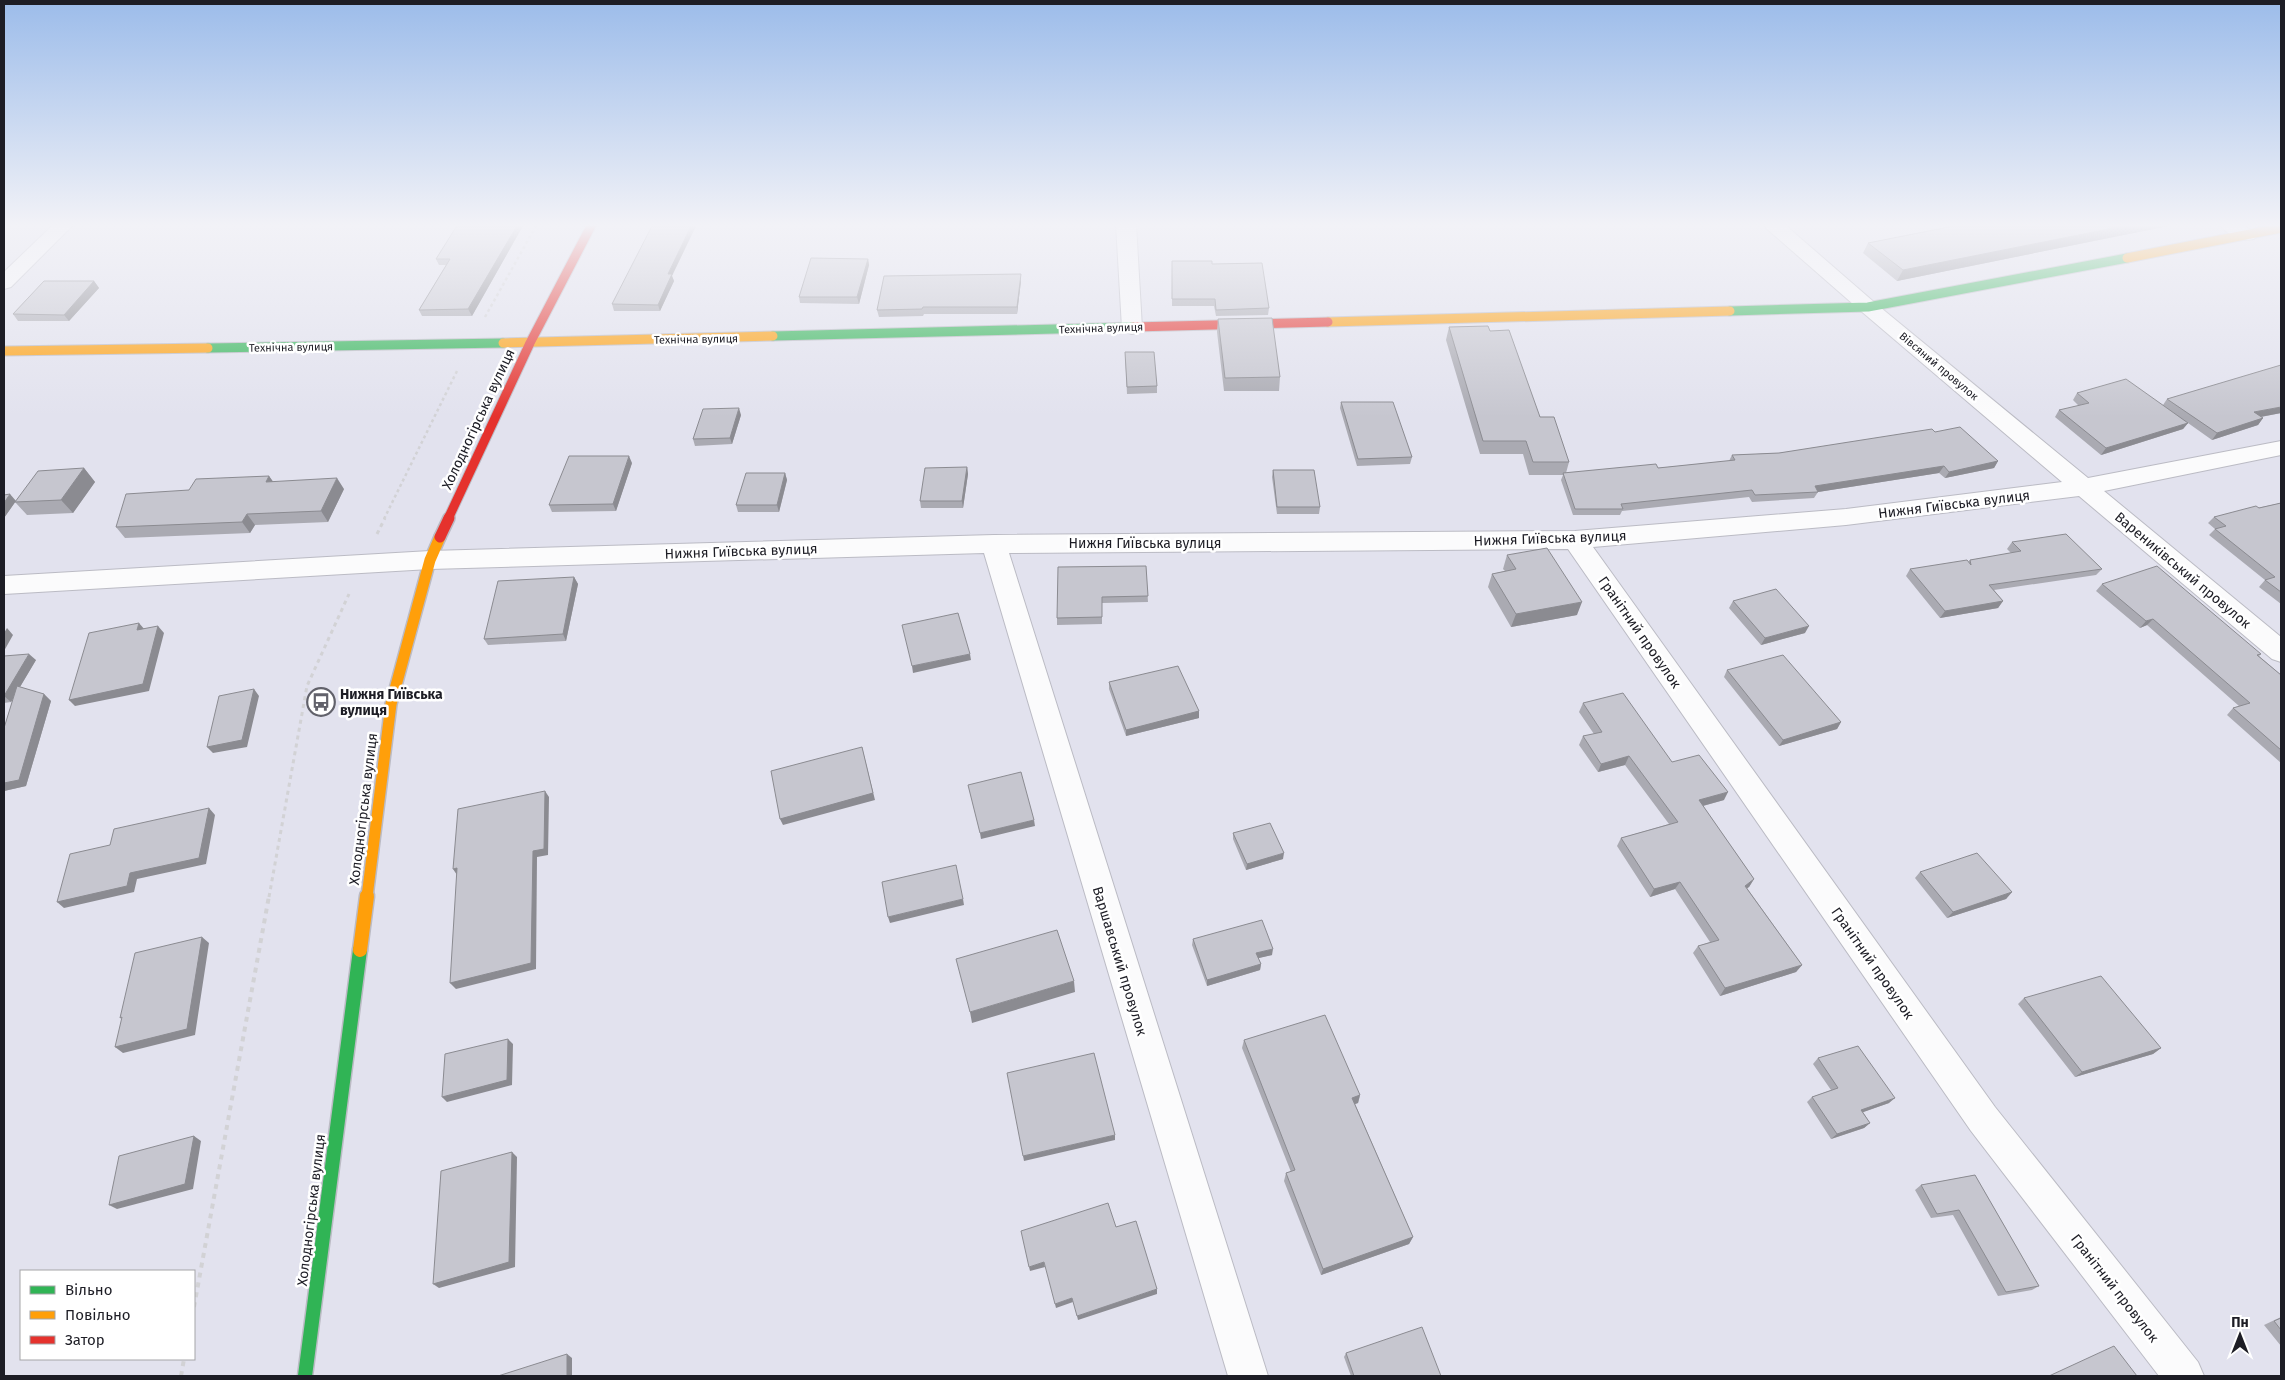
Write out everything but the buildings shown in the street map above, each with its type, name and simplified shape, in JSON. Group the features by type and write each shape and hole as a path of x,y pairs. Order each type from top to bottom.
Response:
{"street":[{"name":"Холодногірська вулиця","path":"305,1376 391,704 430,560 530,343 558,288"},
{"path":"1130,288 1132,328"},
{"name":"Вівсяний провулок","path":"1847,288 2085,487"},
{"name":"Технічна вулиця","path":"4,351 530,343 1868,307 1966,288"},
{"name":"Нижня Гиївська вулиця","path":"4,585 430,560 994,544 1575,540 1846,518 2085,487 2281,448"},
{"name":"Варениківський провулок","path":"2085,487 2281,652"},
{"name":"Гранітний провулок","path":"1575,540 1983,1119 2184,1376"},
{"name":"Варшавський провулок","path":"994,544 1248,1376"}],"path":[{"path":"195,1302 308,686 362,564 470,344 501,288"},
{"path":"181,1376 184,1360"}],"traffic: fast":[{"path":"1730,311 1868,307 1966,288"},
{"path":"773,336 1133,327"},
{"path":"208,348 503,343"},
{"path":"305,1376 360,950"}],"traffic: slow":[{"path":"1328,322 1730,311"},
{"path":"503,343 773,336"},
{"path":"4,351 208,348"},
{"path":"360,950 391,704 430,560 440,537"}],"traffic: jam":[{"path":"440,537 530,343 558,288"},
{"path":"1133,327 1328,322"}],"place":[{"name":"Нижня Гиївська вулиця","path":"321,702"}]}
